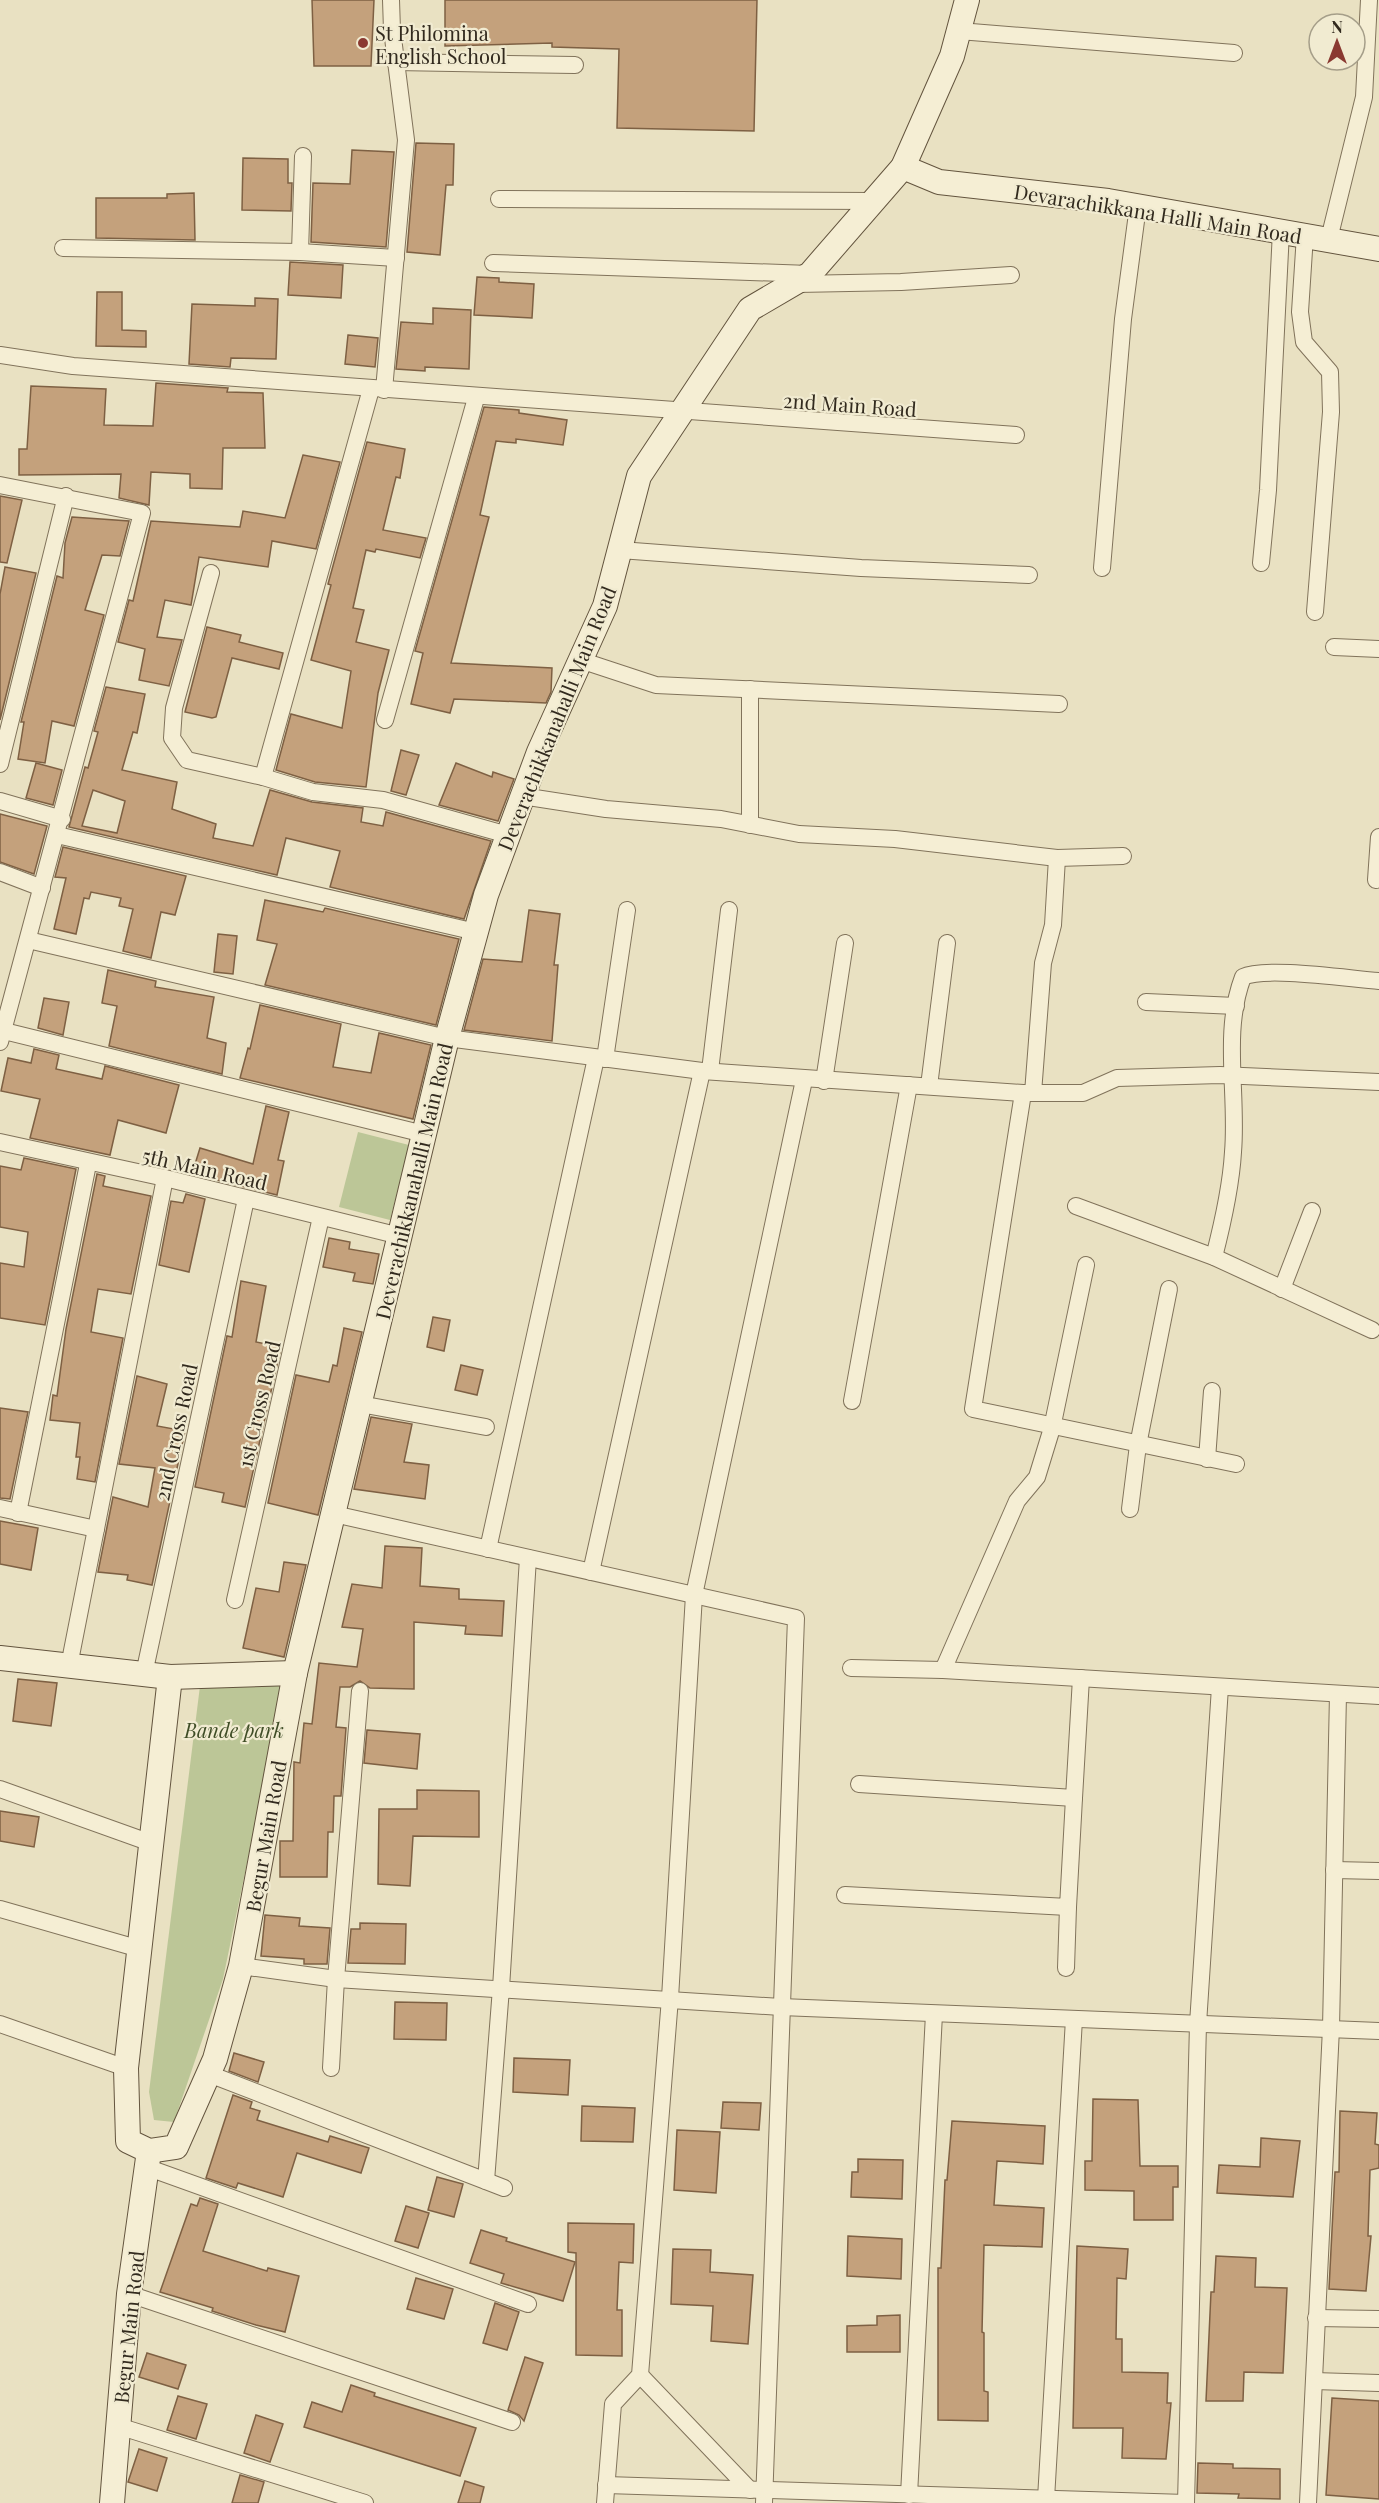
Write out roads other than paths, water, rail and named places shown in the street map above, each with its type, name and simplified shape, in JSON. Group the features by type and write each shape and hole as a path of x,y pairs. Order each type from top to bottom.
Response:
{"street":[{"path":"262,777 378,389 396,258 406,140 401,88 395,62 391,0"},
{"name":"Deverachikkanahalli Main Road","path":"295,1673 447,1038 476,932 539,752 605,606 639,476 750,309 802,279 903,167 952,56 967,0"},
{"path":"1329,239 1364,98 1373,25 1370,0"},
{"path":"959,31 1234,53"},
{"path":"395,62 575,65"},
{"path":"300,252 303,156"},
{"name":"Devarachikkana Halli Main Road","path":"903,167 939,182 1138,206 1379,249"},
{"path":"499,200 874,201"},
{"path":"1102,568 1122,331 1138,206"},
{"path":"1261,563 1268,490 1281,231"},
{"path":"1305,235 1300,312 1304,342 1330,372 1331,412 1315,612"},
{"path":"63,248 300,252 396,258"},
{"path":"493,263 901,282 1011,275"},
{"name":"2nd Main Road","path":"0,355 73,366 476,398 1016,435"},
{"path":"385,720 476,398"},
{"path":"0,485 66,496 142,513 60,827 1,1035 424,1134"},
{"path":"0,764 66,496"},
{"path":"620,550 861,568 1029,575"},
{"path":"211,573 174,708 172,738 187,760 262,777 313,792 383,800 508,836"},
{"path":"1334,647 1379,649"},
{"path":"580,660 656,685 1059,704"},
{"path":"750,689 750,825"},
{"path":"522,796 606,809 750,825 799,834 895,839 1057,858 1123,856"},
{"path":"0,801 60,827 476,932"},
{"path":"1376,880 1379,837"},
{"path":"1057,858 1053,925 1043,963 1028,1093 973,1410 1236,1464"},
{"path":"0,872 42,888"},
{"path":"488,1549 600,1058 627,910"},
{"path":"591,1572 706,1071 729,910"},
{"path":"28,940 447,1038 706,1071 804,1080 1028,1093 1083,1093 1117,1078 1231,1075 1379,1082"},
{"path":"824,1081 845,942"},
{"path":"929,1086 947,942"},
{"path":"1214,1257 1224,1219 1233,1150 1231,1075 1236,1006 1243,977 1251,973 1379,981"},
{"path":"1146,1002 1236,1006"},
{"path":"605,2503 614,2404 640,2376 670,1998 694,1595 804,1080"},
{"path":"852,1401 909,1085"},
{"name":"5th Main Road","path":"0,1143 88,1164 165,1178 400,1236"},
{"path":"18,1513 88,1164"},
{"path":"69,1666 165,1178"},
{"name":"2nd Cross Road","path":"144,1674 246,1199"},
{"path":"1076,1206 1214,1257 1372,1330"},
{"path":"1282,1289 1312,1211"},
{"name":"1st Cross Road","path":"235,1600 321,1217"},
{"path":"943,1670 1017,1501 1037,1477 1052,1428 1086,1265"},
{"path":"1130,1509 1138,1445 1170,1288"},
{"path":"1207,1459 1212,1390"},
{"path":"360,1404 486,1427"},
{"path":"0,1508 96,1529"},
{"path":"334,1514 796,1618 760,2494"},
{"path":"486,2181 501,1988 528,1558"},
{"path":"0,1658 170,1677 295,1673"},
{"path":"851,1668 943,1670 1379,1696"},
{"name":"Begur Main Road","path":"112,2503 129,2294 147,2159 176,2147 209,2074 242,1966 295,1673"},
{"path":"170,1677 126,2068 128,2141 147,2159 528,2304"},
{"path":"1066,1968 1080,1678"},
{"path":"606,2486 760,2494 909,2495 1186,2503 1198,2024 1220,1687"},
{"path":"332,2068 336,1979 360,1691"},
{"path":"1308,2503 1331,2028 1338,1694"},
{"path":"859,1784 1074,1798"},
{"path":"0,1789 151,1843"},
{"path":"1334,1870 1379,1871"},
{"path":"845,1895 1068,1907"},
{"path":"0,1909 140,1949"},
{"path":"242,1966 336,1979 670,1998 781,2007 1379,2031"},
{"path":"909,2495 934,2014"},
{"path":"1046,2499 1074,2019"},
{"path":"0,2024 126,2068"},
{"path":"209,2074 504,2188"},
{"path":"129,2294 512,2422"},
{"path":"1316,2318 1379,2319"},
{"path":"640,2376 760,2494"},
{"path":"1314,2381 1379,2383"},
{"path":"118,2426 365,2503"}],"place":[{"name":"St Philomina English School","path":"363,43"}],"park label":[{"name":"Bande park","path":"234,1729"}]}
